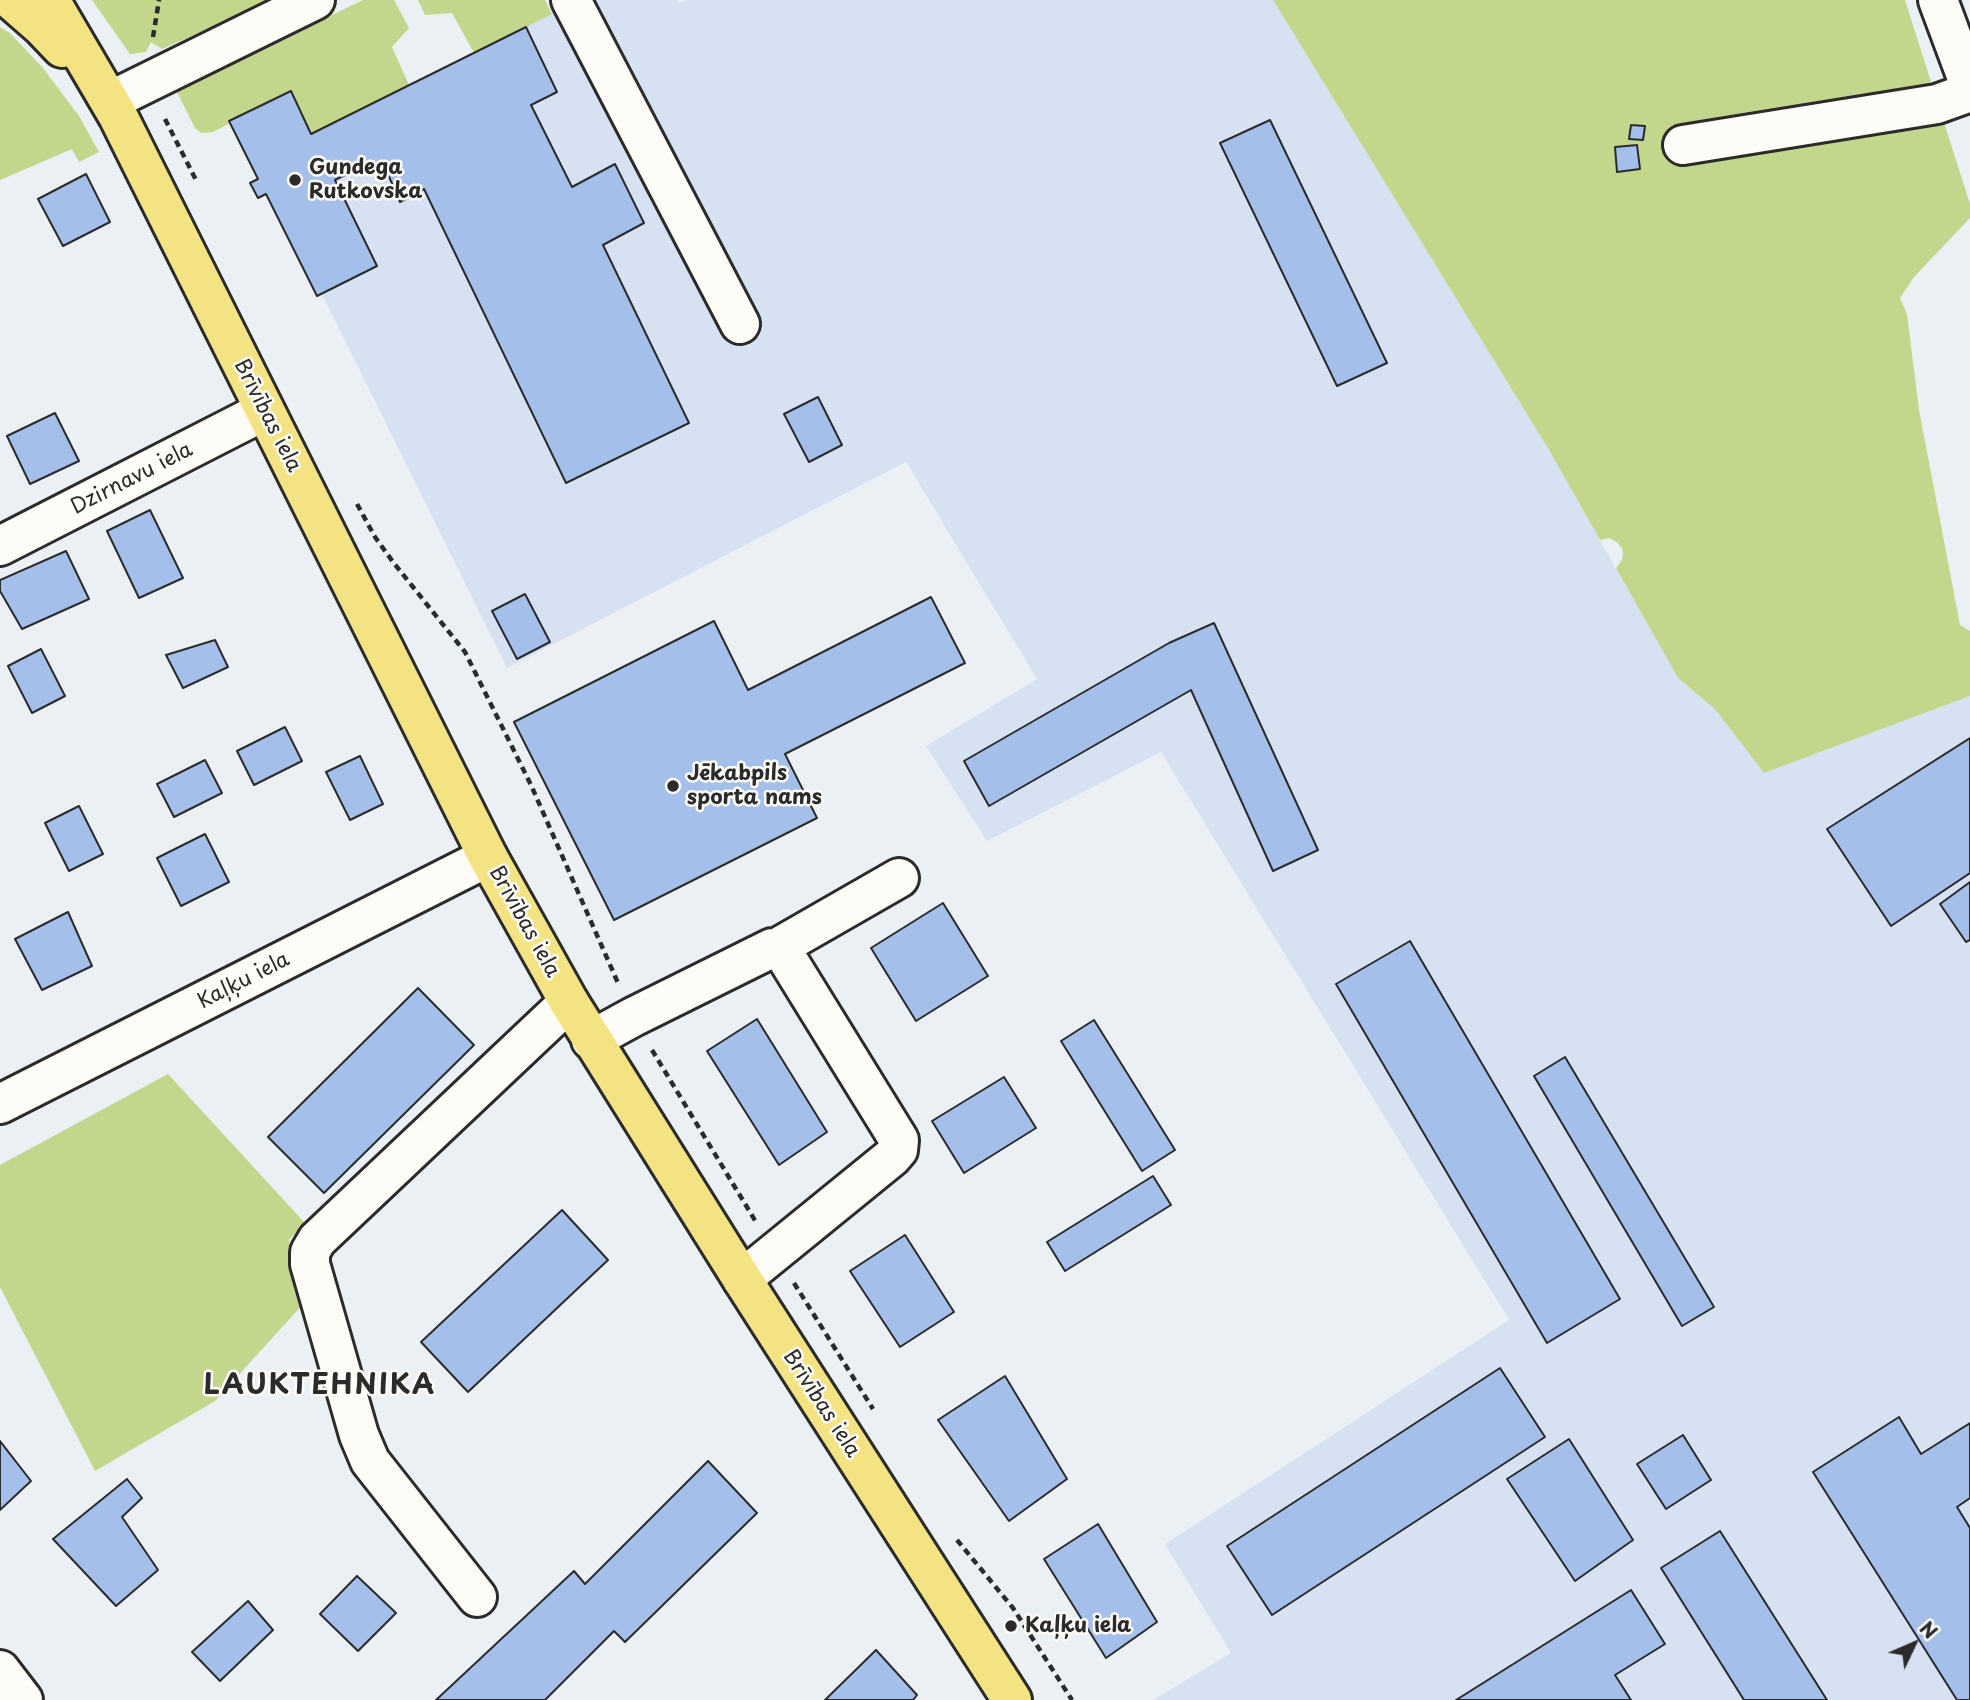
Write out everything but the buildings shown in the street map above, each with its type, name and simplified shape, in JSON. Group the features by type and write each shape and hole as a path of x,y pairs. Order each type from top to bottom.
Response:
{"main road":[{"path":"11,0 126,93"},
{"path":"50,0 126,93"},
{"name":"Brīvības iela","path":"126,93 264,411 488,858 591,1040 1012,1700"}],"street":[{"path":"126,93 315,0"},
{"path":"572,0 740,324"},
{"path":"1938,0 1970,86"},
{"path":"1683,145 1937,104 1970,92"},
{"name":"Dzirnavu iela","path":"0,546 264,411"},
{"name":"Kaļķu iela","path":"0,1104 488,858"},
{"path":"591,1040 772,948 777,948 899,878"},
{"path":"742,1279 898,1150 898,1140 783,952 777,948"},
{"path":"477,1597 370,1461 359,1436 313,1278 310,1252 317,1240 569,1002"},
{"path":"0,1670 23,1700"}],"path":[{"path":"126,93 175,137 198,186"},
{"path":"356,501 381,545 452,634 471,664 531,785 633,1017 880,1419"},
{"path":"951,1530 1013,1608 1072,1700"}],"shaded area":[{"path":"578,0 676,0 678,3 687,0 1273,0 1549,450 1678,678 1715,709 1764,773 1970,696 1970,1700 1153,1700 1231,1653 1165,1544 1509,1320 1161,752 987,841 926,746 1037,679 906,462 507,668 322,294 317,296 266,194 258,198 250,183 258,178 229,121 291,91 312,134"}],"green space":[{"path":"92,0 273,0 162,49 151,42 146,52 130,54"},
{"path":"363,0 394,0 409,28 392,47 409,85 311,134 291,91 213,132 201,133 195,128 176,90"},
{"path":"418,0 545,0 552,14 474,53 452,13 425,15"},
{"path":"1273,0 1905,0 1970,204 1970,218 1914,277 1900,298 1907,314 1919,410 1960,625 1970,631 1970,696 1764,773 1715,709 1678,678 1616,568 1622,560 1623,550 1617,542 1609,538 1600,540 1549,450"},
{"path":"0,27 10,33 43,68 79,116 99,152 79,162 72,149 0,180"},
{"path":"168,1074 305,1223 289,1240 305,1302 215,1401 95,1471 0,1287 0,1165"}],"place":[{"name":"Gundega Rutkovska","path":"295,180"},
{"name":"Jēkabpils sporta nams","path":"673,786"},
{"name":"Kaļķu iela","path":"1011,1626"}],"district":[{"name":"LAUKTEHNIKA","path":"320,1386"}]}
